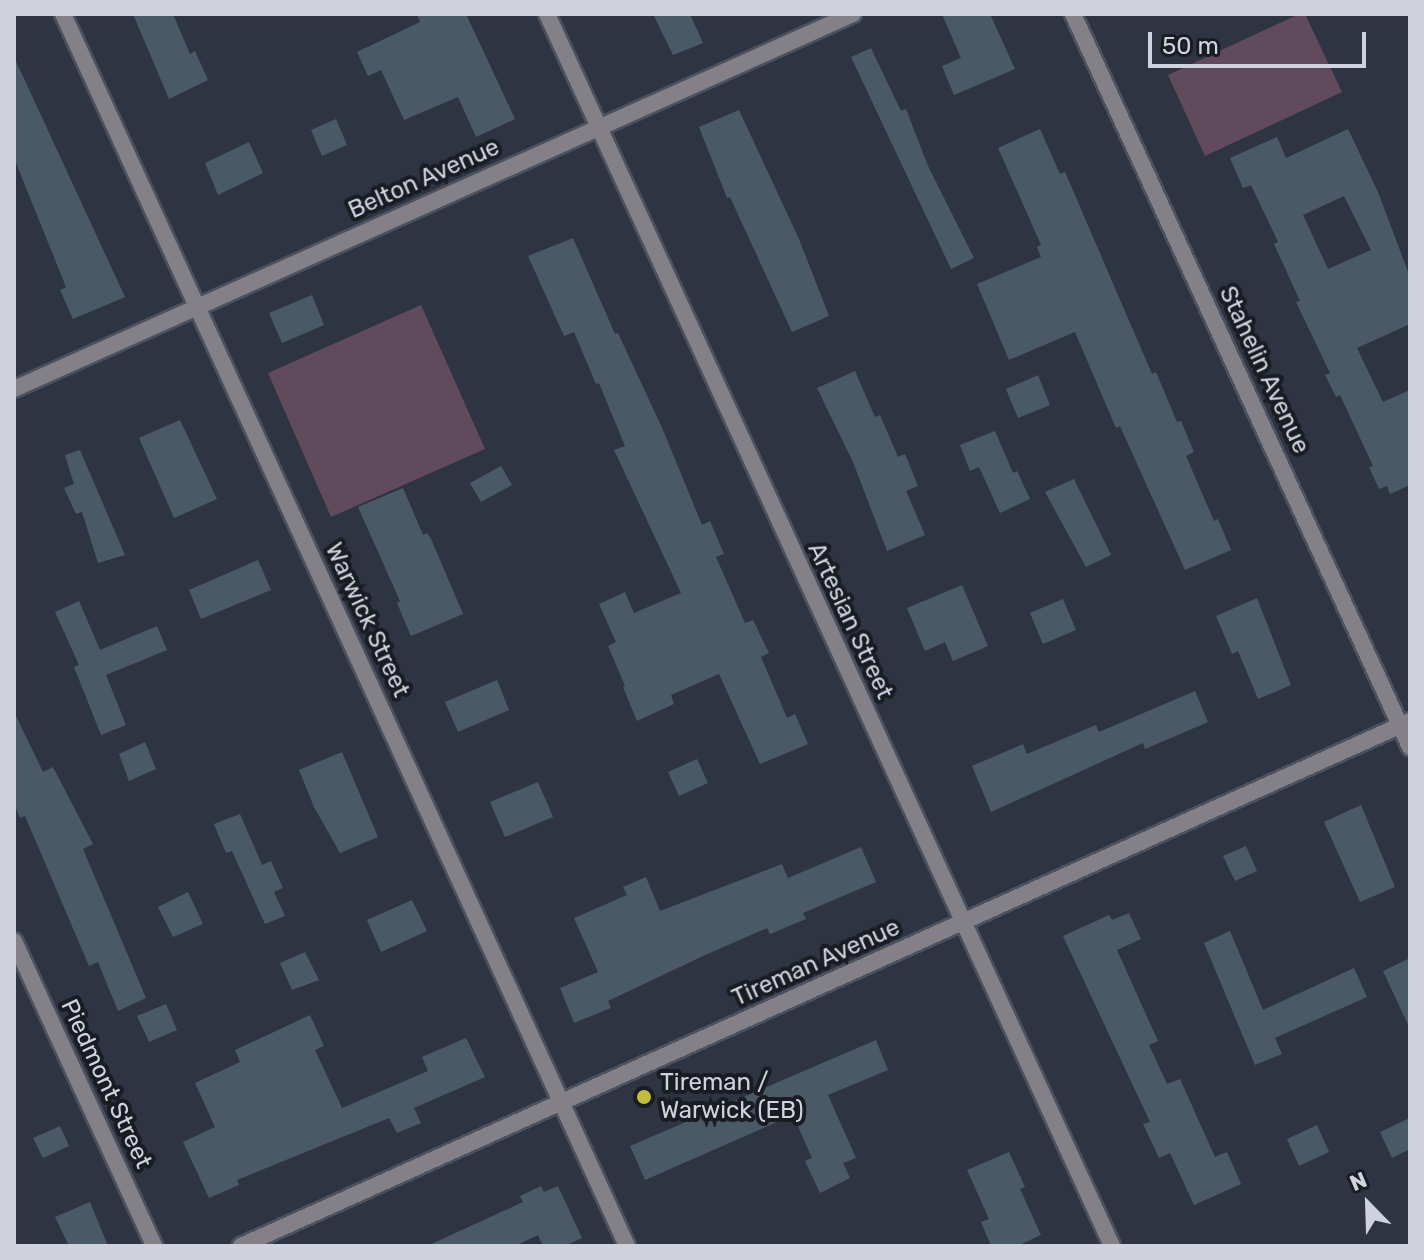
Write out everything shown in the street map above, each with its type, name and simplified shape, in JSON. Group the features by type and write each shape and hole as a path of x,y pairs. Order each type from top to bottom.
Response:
{"street":[{"name":"Warwick Street","path":"63,14 627,1246"},
{"name":"Artesian Street","path":"547,14 1112,1246"},
{"name":"Belton Avenue","path":"14,389 853,14"},
{"name":"Stahelin Avenue","path":"1073,14 1405,723 1410,747"},
{"name":"Tireman Avenue","path":"241,1246 1405,723"},
{"name":"Piedmont Street","path":"14,941 154,1246"}],"shaded area":[{"path":"1299,14 1305,14 1342,92 1205,156 1168,75"},
{"path":"421,305 485,449 331,517 268,373"}],"building":[{"path":"133,14 173,14 190,54 195,51 208,80 169,99"},
{"path":"417,14 466,14 515,119 476,137 458,97 404,120 381,70 368,76 357,52 420,22"},
{"path":"653,14 690,14 703,43 673,55"},
{"path":"942,14 990,14 1015,69 954,95 942,66 961,58"},
{"path":"871,48 901,111 906,109 928,166 974,258 951,269 851,57"},
{"path":"14,57 125,297 73,319 60,290 66,287 14,158"},
{"path":"739,110 799,239 829,316 792,332 730,197 727,198 699,127"},
{"path":"336,119 347,145 322,156 311,130"},
{"path":"1040,129 1060,174 1065,172 1152,374 1156,372 1177,422 1181,421 1194,452 1186,456 1214,521 1218,519 1231,550 1185,570 1120,426 1116,428 1075,332 1009,360 977,284 1041,257 1037,247 1041,245 998,148"},
{"path":"1348,129 1378,192 1410,277 1410,324 1357,348 1383,402 1410,390 1410,485 1390,494 1387,486 1379,489 1369,467 1373,466 1340,395 1336,397 1325,375 1330,373 1296,302 1300,301 1274,244 1278,242 1251,185 1243,188 1230,158 1277,137 1286,158","holes":["1344,196 1371,250 1328,269 1303,215"]},
{"path":"249,142 263,173 218,195 205,163"},
{"path":"573,238 615,334 618,333 663,430 702,525 710,521 724,554 716,557 745,623 753,620 769,653 761,657 787,718 795,714 808,744 760,764 719,674 671,695 674,704 637,721 608,646 616,642 599,604 625,592 634,613 681,593 614,450 625,446 599,383 596,384 574,332 564,336 528,256"},
{"path":"312,295 324,325 282,343 269,313"},
{"path":"855,371 875,417 880,415 898,457 905,454 918,486 906,491 925,535 887,551 853,462 817,388"},
{"path":"1038,375 1050,405 1018,418 1006,389"},
{"path":"180,420 217,499 174,518 139,438"},
{"path":"995,431 1013,473 1017,471 1030,499 1000,513 979,467 970,471 960,445"},
{"path":"80,450 125,555 98,563 82,512 76,514 64,488 74,484 65,455"},
{"path":"501,466 512,485 481,502 470,483"},
{"path":"1074,479 1111,555 1086,567 1045,492"},
{"path":"403,488 423,535 427,533 431,539 463,614 411,636 397,603 400,601 358,507"},
{"path":"258,560 271,590 201,619 189,590"},
{"path":"962,585 988,646 953,661 945,642 925,651 907,608"},
{"path":"1257,598 1291,685 1258,699 1238,651 1232,654 1216,616"},
{"path":"1063,599 1076,630 1043,644 1030,613"},
{"path":"79,601 100,650 157,626 167,650 106,675 126,725 101,735 74,667 79,665 55,612"},
{"path":"497,680 509,710 458,732 445,702"},
{"path":"1195,691 1208,722 1145,749 1143,743 991,812 972,766 1023,744 1027,754 1096,725 1099,732"},
{"path":"14,712 43,772 53,767 93,844 83,849 146,998 118,1011 98,962 89,966 25,816 20,818 14,804"},
{"path":"145,742 156,769 129,781 119,754"},
{"path":"342,752 378,837 340,853 314,807 299,770"},
{"path":"697,759 708,783 679,796 668,772"},
{"path":"538,782 553,817 505,837 490,802"},
{"path":"1361,805 1395,887 1360,902 1324,822"},
{"path":"240,814 262,865 271,861 283,888 274,892 285,916 265,924 232,851 226,853 214,824"},
{"path":"1246,846 1257,871 1235,881 1223,856"},
{"path":"861,847 876,882 803,913 806,919 770,934 767,928 703,956 608,1001 611,1008 574,1023 560,988 598,972 574,918 627,895 623,887 646,877 660,911 782,864 788,878"},
{"path":"188,892 203,924 173,937 158,907"},
{"path":"412,900 427,931 381,952 367,920"},
{"path":"1129,913 1141,939 1117,950 1158,1041 1149,1045 1167,1084 1180,1079 1215,1157 1227,1152 1241,1184 1194,1205 1170,1153 1159,1158 1143,1124 1150,1122 1063,936 1109,915 1112,920"},
{"path":"1230,931 1263,1010 1354,968 1367,997 1275,1038 1282,1054 1255,1065 1204,943"},
{"path":"305,952 319,980 292,990 280,963"},
{"path":"1410,958 1410,1029 1383,971"},
{"path":"166,1004 177,1030 149,1042 137,1016"},
{"path":"310,1015 324,1046 315,1050 342,1108 428,1071 422,1057 466,1038 485,1077 414,1108 421,1123 397,1133 389,1118 237,1180 239,1185 209,1198 183,1142 215,1127 195,1083 240,1062 235,1050"},
{"path":"876,1040 888,1070 828,1095 856,1158 843,1163 850,1178 820,1193 805,1161 812,1158 793,1115 645,1180 630,1146"},
{"path":"1410,1118 1410,1149 1392,1158 1380,1132"},
{"path":"1317,1125 1329,1152 1299,1166 1287,1139"},
{"path":"60,1126 69,1146 43,1158 33,1138"},
{"path":"1009,1152 1025,1187 1020,1189 1041,1235 1017,1246 991,1246 981,1222 989,1219 967,1170"},
{"path":"541,1186 544,1192 558,1186 582,1238 565,1246 543,1246 538,1235 515,1246 427,1246 523,1202 520,1196"},
{"path":"90,1202 108,1246 69,1246 55,1217"}],"place":[{"name":"Tireman / Warwick (EB)","path":"644,1097"}]}
